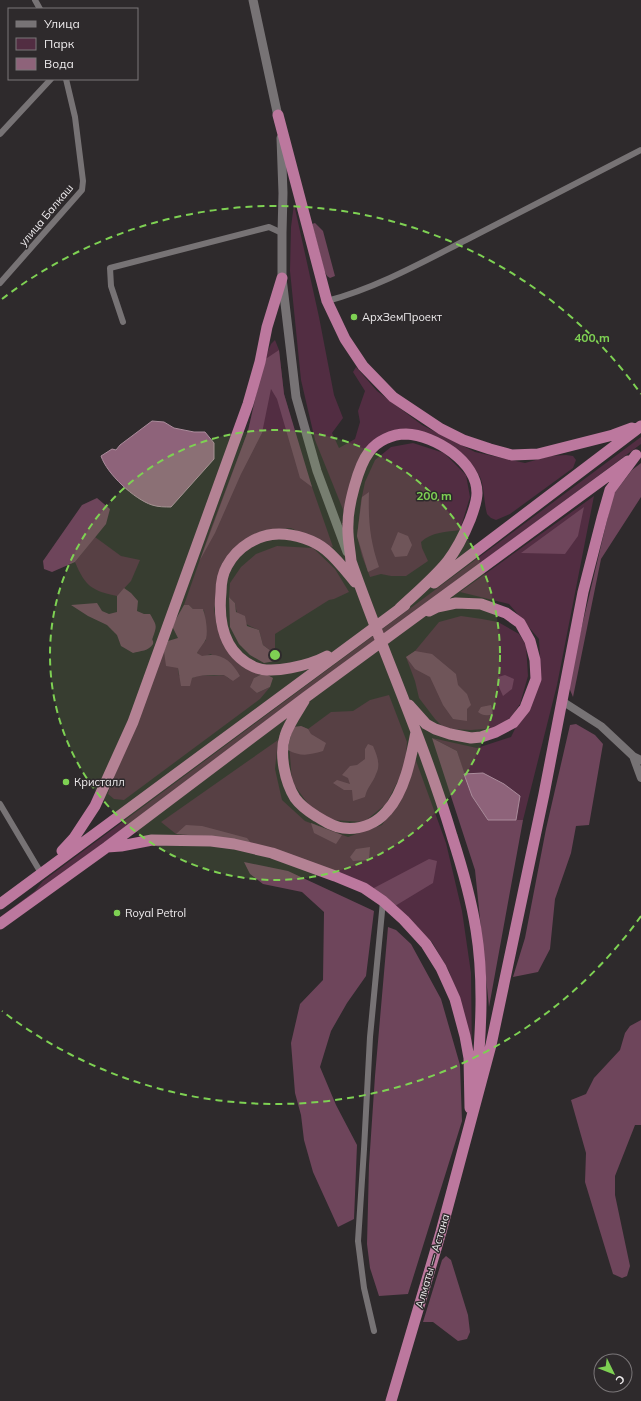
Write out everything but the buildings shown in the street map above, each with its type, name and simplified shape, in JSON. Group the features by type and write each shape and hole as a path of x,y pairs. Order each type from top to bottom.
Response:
{"highway":[{"path":"278,115 327,301 345,339 363,366 393,397 441,428 463,440 512,455 538,454 614,435 641,422"},
{"path":"41,873 74,838 95,806 133,722 248,404 260,362 267,327 282,278"},
{"path":"0,904 399,609 641,426"},
{"path":"399,609 447,562 463,538 474,511 477,494 476,483 472,471 464,462 439,444 422,437 406,434 391,436 381,441 369,451 362,464 352,498 348,524 351,561 441,798 467,883 476,930 480,973 481,1012 477,1079 470,1120"},
{"path":"0,924 107,847 306,697 639,453"},
{"path":"470,1120 491,1045 542,801 583,592 610,490 639,453"},
{"path":"348,647 317,661 298,666 275,670 254,667 236,654 223,632 220,617 222,582 227,566 245,545 257,538 273,534 286,534 300,537 326,550 337,560 360,587"},
{"path":"404,699 426,724 435,729 470,738 481,737 496,732 513,723 525,708 536,679 535,660 530,642 520,623 506,613 481,604 456,603 437,607 407,623"},
{"path":"306,697 284,736 282,752 288,782 295,798 307,810 328,824 342,828 355,828 378,820 388,811 397,797 410,763 416,731"},
{"path":"107,847 152,840 211,841 234,844 272,853 334,876 364,888 383,901 404,920 426,944 441,968 455,999 469,1058 470,1120"},
{"name":"Алматы — Астана","path":"391,1401 441,1232 470,1120"}],"main road":[{"path":"254,0 278,115 282,165 282,278 296,397 317,471 351,561"}],"street":[{"path":"0,134 50,80"},
{"name":"улица Балкаш","path":"0,283 82,190 83,180 75,117 66,80"},
{"path":"327,301 349,295 382,281 641,150"},
{"path":"124,322 111,286 110,268 269,227 282,232"},
{"path":"562,701 601,726 633,756 641,760"},
{"path":"633,756 641,778"},
{"path":"0,804 2,814 41,873"},
{"path":"374,1331 364,1288 358,1241 370,1037 383,901"}],"green space":[{"path":"294,204 319,317 334,395 343,418 332,433 339,448 355,439 360,422 358,411 365,391 353,372 356,367 377,391 422,425 475,452 525,463 550,456 573,456 576,460 573,468 510,514 496,520 487,514 481,480 474,468 451,448 413,430 364,451 344,512 315,440 301,380 290,271 291,227"},
{"path":"275,340 279,350 284,394 304,464 333,547 322,544 291,528 261,531 237,547 222,569 214,609 217,627 235,659 260,675 254,678 257,693 270,687 260,699 124,800 114,799 108,794 109,790 164,651 178,668 179,676 192,678 199,675 225,675 229,679 211,654 202,657 197,653 199,648 206,640 204,610 193,609 189,605 184,605 248,431 264,360 271,344"},
{"path":"641,437 641,444 0,920 0,917 35,891 43,881"},
{"path":"413,443 444,453 466,475 470,497 460,530 434,534 421,542 428,561 406,576 381,574 370,577 362,556 357,536 365,482 375,460 391,447"},
{"path":"594,496 557,685 523,820 516,820 520,796 483,773 464,774 457,751 432,738 477,748 511,737 541,676 539,639 509,604 460,592"},
{"path":"95,537 121,556 140,560 131,581 117,596 101,592 90,586 82,577 75,562"},
{"path":"277,546 313,548 335,569 349,592 329,600 275,634 275,654 263,645 259,630 249,626 239,617 235,603 229,597 230,583 241,567 256,554"},
{"path":"461,616 498,622 519,634 526,645 528,676 520,704 511,717 497,727 471,730 450,729 443,727 419,698 415,681 406,657 415,651 439,622"},
{"path":"389,695 407,742 405,767 386,804 364,822 332,820 311,808 292,782 289,743 301,726 308,729 331,712 353,711 370,700"},
{"path":"278,740 275,769 282,800 305,821 348,837 382,825 406,788 415,758 446,843 462,911 471,973 472,1056 465,1018 449,971 432,942 387,899 215,837 176,834 161,822"}],"shaded area":[{"path":"315,223 323,231 335,276 330,278 324,270 312,224"},
{"path":"279,350 284,394 312,487 300,478 277,399 271,389 262,433 241,474 215,533 200,560 248,431 264,360"},
{"path":"641,463 641,497 601,559 573,697 568,685 613,495 632,470"},
{"path":"369,492 370,530 379,567 368,572 357,536 362,497"},
{"path":"97,498 110,509 106,524 75,562 52,572 44,569 43,561 82,505"},
{"path":"584,507 578,536 565,554 521,553"},
{"path":"398,532 408,536 412,545 407,556 395,557 391,549"},
{"path":"124,588 138,601 137,611 144,614 150,614 156,626 152,640 153,644 149,648 133,653 121,646 117,635 107,625 88,616 71,605 97,603 102,611 109,614 117,612 117,596"},
{"path":"229,597 235,603 236,612 245,616 247,626 259,630 263,645 275,654 275,661 264,663 250,655 239,644 230,627"},
{"path":"184,605 189,605 193,609 203,609 207,636 197,653 202,656 215,655 225,658 237,670 240,676 233,681 224,675 204,676 192,678 190,686 181,686 178,668 166,666 164,651 168,641 178,638 172,626"},
{"path":"415,651 432,654 456,674 458,685 467,694 471,705 467,709 467,721 453,719 443,705 430,677 415,669 406,657"},
{"path":"264,673 273,678 270,687 257,693 250,687 254,678"},
{"path":"505,675 514,679 512,689 503,696 499,687 498,677"},
{"path":"491,705 493,714 485,715 478,712 481,707"},
{"path":"576,724 595,735 603,744 589,825 576,826 571,853 555,899 550,949 538,972 513,977 525,938 546,829 570,725"},
{"path":"301,726 308,729 311,734 326,743 323,751 305,755 297,754 288,750 293,727"},
{"path":"432,738 457,751 472,796 488,820 523,820 489,1007 475,870"},
{"path":"368,744 373,746 376,753 378,760 377,771 365,797 353,801 352,790 344,790 333,783 337,780 350,784 348,778 342,775 350,766 357,765 365,759 365,749"},
{"path":"311,823 342,835 336,844 314,833"},
{"path":"186,825 202,826 247,838 251,843 215,837 176,834"},
{"path":"370,847 369,860 353,861 350,857 356,849"},
{"path":"429,859 437,861 433,883 395,906 372,889"},
{"path":"244,862 288,871 374,911 366,976 347,1003 331,1031 320,1067 336,1105 357,1145 354,1219 338,1227 313,1172 304,1140 301,1115 295,1093 291,1043 300,1004 323,980 324,912 302,892 263,884 250,874"},
{"path":"388,927 396,930 411,944 441,999 460,1065 462,1121 408,1294 379,1296 370,1268 367,1244 369,1165"},
{"path":"641,1020 641,1125 635,1125 615,1176 615,1195 630,1266 627,1276 622,1278 613,1274 585,1182 586,1153 571,1100 586,1094 594,1078 620,1050 625,1033 630,1026"},
{"path":"446,1256 451,1260 468,1315 470,1332 467,1339 458,1341 433,1322 423,1322 442,1260"}],"water":[{"path":"152,421 164,422 174,428 194,432 205,432 214,443 214,459 171,507 154,506 130,492 115,478 104,463 101,456 112,449 116,450 120,445"},
{"path":"483,773 504,784 520,796 516,820 488,820 472,796 464,774"}],"place":[{"name":"АрхЗемПроект","path":"354,317"},
{"name":"Кристалл","path":"66,782"},
{"name":"Royal Petrol","path":"117,913"}]}
